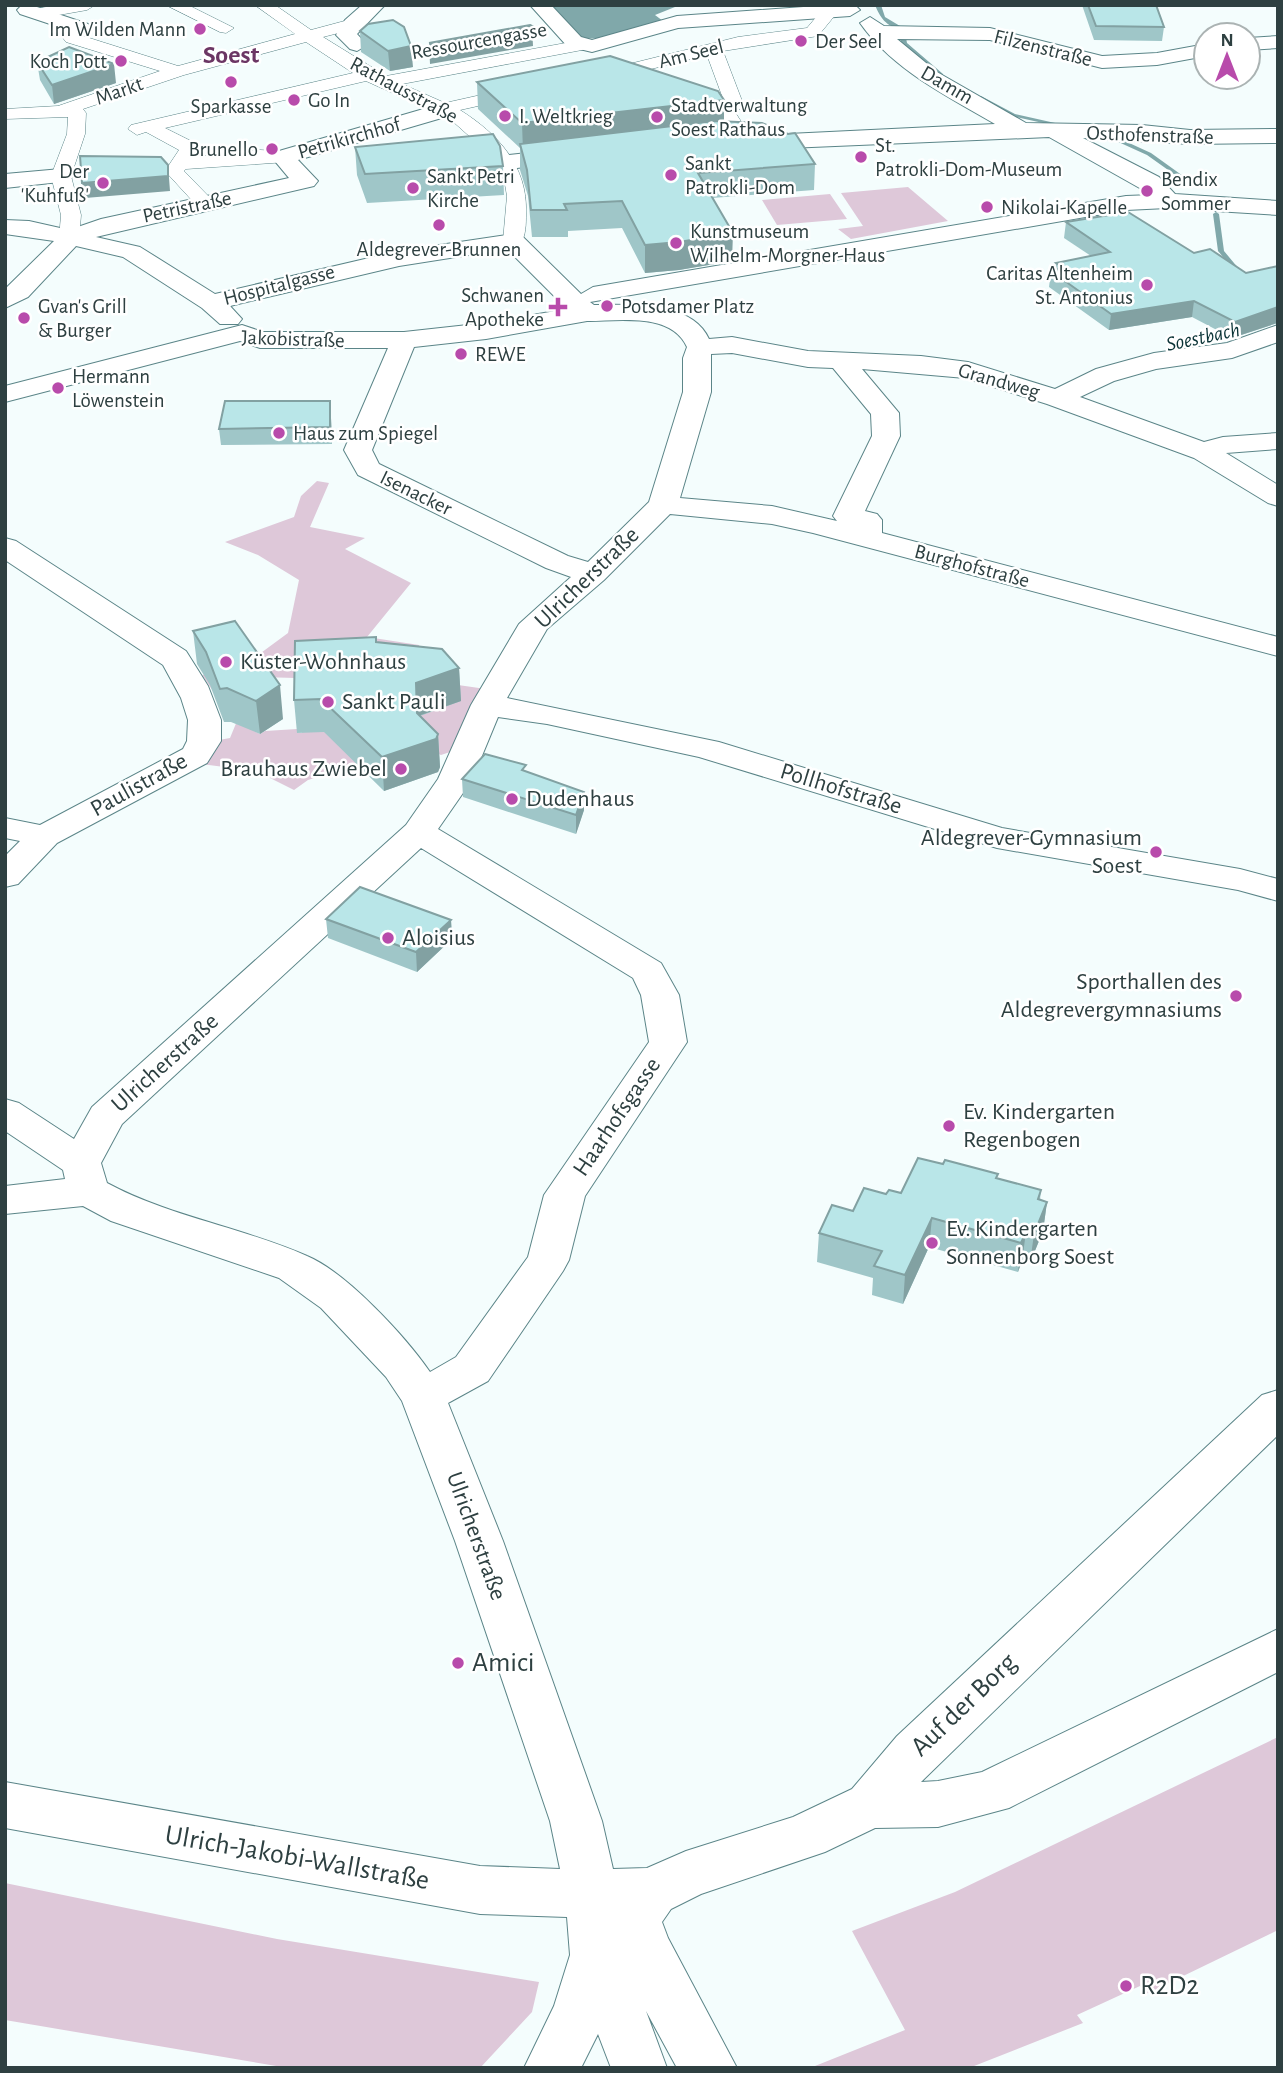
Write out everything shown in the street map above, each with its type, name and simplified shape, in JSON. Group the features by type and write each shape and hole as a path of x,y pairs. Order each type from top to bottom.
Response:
{"street":[{"path":"23,13 87,5"},
{"path":"174,5 226,28"},
{"path":"355,35 375,5"},
{"path":"540,5 574,42 592,46 677,22 828,14"},
{"name":"Am Seel","path":"583,79 615,74 713,48 812,32 828,14 852,8"},
{"name":"Damm","path":"852,8 880,32 906,60 929,77 1021,130"},
{"path":"269,10 308,37"},
{"path":"23,13 81,28"},
{"name":"Markt","path":"81,28 72,38 178,71"},
{"name":"Filzenstraße","path":"880,32 990,34 1102,62 1157,59 1192,53"},
{"path":"928,32 953,57"},
{"name":"Markt","path":"5,114 60,111 178,71 308,37 355,35"},
{"name":"Rathausstraße","path":"308,37 376,78 456,115 509,162"},
{"name":"Ressourcengasse","path":"181,163 189,154 188,147 142,127 376,78 582,45"},
{"path":"713,48 735,106 725,110"},
{"path":"615,74 725,110 742,137"},
{"path":"444,110 464,102 546,87"},
{"name":"Petrikirchhof","path":"306,181 285,160 287,156 444,110"},
{"path":"5,300 19,292 69,239 71,215 61,176 76,134 77,113 60,111"},
{"name":"Osthofenstraße","path":"713,137 788,141 1021,130 1142,132 1190,137 1278,136"},
{"path":"1053,131 1151,182 1161,190 1167,201"},
{"path":"593,152 509,162 517,214 513,241 546,277 580,306 679,321 692,330 700,346"},
{"path":"205,203 174,171 181,163 204,164 273,155 287,156"},
{"path":"5,181 61,176"},
{"name":"Petristraße","path":"69,239 113,222 306,181"},
{"path":"580,306 1126,202 1167,201 1278,208"},
{"path":"5,227 29,228 131,253 211,303 243,333"},
{"name":"Hospitalgasse","path":"211,303 313,275 405,256 513,241"},
{"name":"Jakobistraße","path":"5,394 243,333 260,340 404,340 486,331 580,306"},
{"path":"1057,398 1105,375 1154,361 1210,356 1278,333"},
{"name":"Isenacker","path":"404,340 358,450 368,469 557,562 593,574"},
{"name":"Grandweg","path":"700,346 732,345 808,359 921,364 968,370 1057,398 1204,452 1278,497"},
{"name":"Ulricherstraße","path":"597,1955 592,1892 564,1788 479,1541 423,1395 402,1365 336,1297 294,1267 126,1211 85,1177 106,1116 418,832 456,779 486,705 535,624 593,574 663,505 697,392 696,358 700,346"},
{"path":"846,362 846,368 885,413 887,436 856,526"},
{"path":"1204,452 1223,445 1278,441"},
{"name":"Burghofstraße","path":"663,505 772,515 817,525 856,526 1278,647"},
{"name":"Paulistraße","path":"5,547 175,658 186,673 203,715 204,741 195,756 45,836 5,876"},
{"name":"Pollhofstraße","path":"486,705 547,714 707,749 997,838 1240,880 1278,890"},
{"path":"5,828 45,836"},
{"name":"Haarhofsgasse","path":"418,832 648,971 660,995 668,1042 565,1195 548,1260 472,1369 423,1395"},
{"path":"5,1112 85,1177"},
{"path":"5,1200 85,1177"},
{"name":"Auf der Borg","path":"592,1892 652,1892 686,1875 806,1836 870,1805 915,1751 1278,1407"},
{"path":"870,1805 938,1804 991,1792 1278,1649"},
{"name":"Ulrich-Jakobi-Wallstraße","path":"5,1805 480,1890 533,1894 592,1892"},
{"path":"652,1892 633,1918 652,1971 709,2068"},
{"path":"552,2068 580,2012 597,1955"},
{"path":"597,1955 639,2068"}],"shaded area":[{"path":"908,187 948,221 851,239 838,229 863,226 841,193"},
{"path":"830,194 847,219 777,225 762,200"},
{"path":"317,481 329,483 310,527 365,538 345,549 411,583 367,637 419,645 422,659 458,685 493,690 468,746 441,755 419,746 308,780 294,790 256,771 193,763 200,758 208,742 230,738 237,721 262,719 261,729 256,732 260,734 265,731 297,729 297,733 302,733 302,729 335,728 335,731 340,731 341,727 403,728 404,709 418,712 418,708 429,708 432,711 436,710 433,706 451,700 444,698 444,691 450,689 432,685 434,681 417,684 412,681 411,685 402,685 401,673 397,674 397,677 378,678 378,670 372,670 372,675 339,676 338,672 333,672 333,676 301,678 301,674 296,674 295,678 261,677 258,679 261,681 262,691 215,694 202,675 246,664 288,633 299,580 258,555 225,542 294,517 301,496"},
{"path":"1278,1737 1278,1930 1146,1994 1140,1986 1077,2015 1083,2023 969,2068 810,2068 905,2030 852,1931 955,1892"},
{"path":"5,1883 277,1939 539,1982 532,2012 480,2068 288,2068 5,2020"}],"water":[{"path":"680,5 655,15 663,21 601,38 582,39 546,7"}],"building":[{"path":"1088,5 1156,5 1164,27 1096,26"},
{"path":"393,20 404,27 411,46 388,51 360,31 368,24"},
{"path":"530,25 532,26 429,43"},
{"path":"69,47 114,64 52,85 37,62"},
{"path":"610,56 718,91 724,100 522,123 477,82"},
{"path":"715,121 762,123 788,134 795,133 815,164 698,173 733,233 679,242 645,245 622,201 564,204 567,210 531,210 527,170 520,144"},
{"path":"493,134 500,146 503,166 365,174 355,147"},
{"path":"80,156 161,157 168,165 168,176 82,183"},
{"path":"1128,212 1194,253 1210,249 1246,273 1278,266 1278,307 1235,322 1194,301 1111,314 1051,271 1063,268 1056,263 1110,252 1066,222"},
{"path":"225,401 330,401 330,427 219,429"},
{"path":"235,621 280,685 256,701 227,688 220,689 206,652 193,631"},
{"path":"376,637 376,642 442,649 459,668 416,683 417,713 438,734 436,739 382,757 321,699 294,700 295,641"},
{"path":"485,754 526,765 522,770 584,792 576,815 462,779"},
{"path":"360,887 451,920 416,952 326,919"},
{"path":"918,1158 943,1164 945,1160 998,1174 996,1178 1041,1190 1038,1199 1047,1202 1034,1234 1026,1232 1021,1243 932,1218 905,1275 874,1266 882,1251 819,1233 832,1205 853,1211 864,1188 886,1194 889,1190 901,1193"}],"waterway":[{"name":"Soestbach","path":"878,5 883,18 898,27"},
{"name":"Soestbach","path":"903,38 904,44 941,75"},
{"name":"Soestbach","path":"981,98 1013,115 1061,125"},
{"name":"Soestbach","path":"1116,139 1149,154 1180,176"},
{"name":"Soestbach","path":"1216,214 1221,251 1237,270"}],"place":[{"name":"Im Wilden Mann","path":"200,29"},
{"name":"Der Seel","path":"801,41"},
{"name":"Koch Pott","path":"121,61"},
{"name":"Sparkasse","path":"231,82"},
{"name":"Go In","path":"294,100"},
{"name":"I. Weltkrieg","path":"505,116"},
{"name":"Stadtverwaltung Soest Rathaus","path":"657,117"},
{"name":"Brunello","path":"272,149"},
{"name":"St. Patrokli-Dom-Museum","path":"861,157"},
{"name":"Sankt Patrokli-Dom","path":"671,175"},
{"name":"Der 'Kuhfuß'","path":"103,183"},
{"name":"Sankt Petri Kirche","path":"413,188"},
{"name":"Bendix Sommer","path":"1147,191"},
{"name":"Nikolai-Kapelle","path":"987,207"},
{"name":"Aldegrever-Brunnen","path":"439,225"},
{"name":"Kunstmuseum Wilhelm-Morgner-Haus","path":"676,243"},
{"name":"Caritas Altenheim St. Antonius","path":"1147,285"},
{"name":"Potsdamer Platz","path":"607,306"},
{"name":"Schwanen Apotheke","path":"558,307"},
{"name":"Gvan's Grill & Burger","path":"24,318"},
{"name":"REWE","path":"461,354"},
{"name":"Hermann Löwenstein","path":"58,388"},
{"name":"Haus zum Spiegel","path":"279,433"},
{"name":"Küster-Wohnhaus","path":"226,662"},
{"name":"Sankt Pauli","path":"328,702"},
{"name":"Brauhaus Zwiebel","path":"401,769"},
{"name":"Dudenhaus","path":"512,799"},
{"name":"Aldegrever-Gymnasium Soest","path":"1156,852"},
{"name":"Aloisius","path":"388,938"},
{"name":"Sporthallen des Aldegrevergymnasiums","path":"1236,996"},
{"name":"Ev. Kindergarten Regenbogen","path":"949,1126"},
{"name":"Ev. Kindergarten Sonnenborg Soest","path":"932,1243"},
{"name":"Amici","path":"458,1663"},
{"name":"R2D2","path":"1126,1986"}],"district":[{"name":"Soest","path":"231,55"}]}
